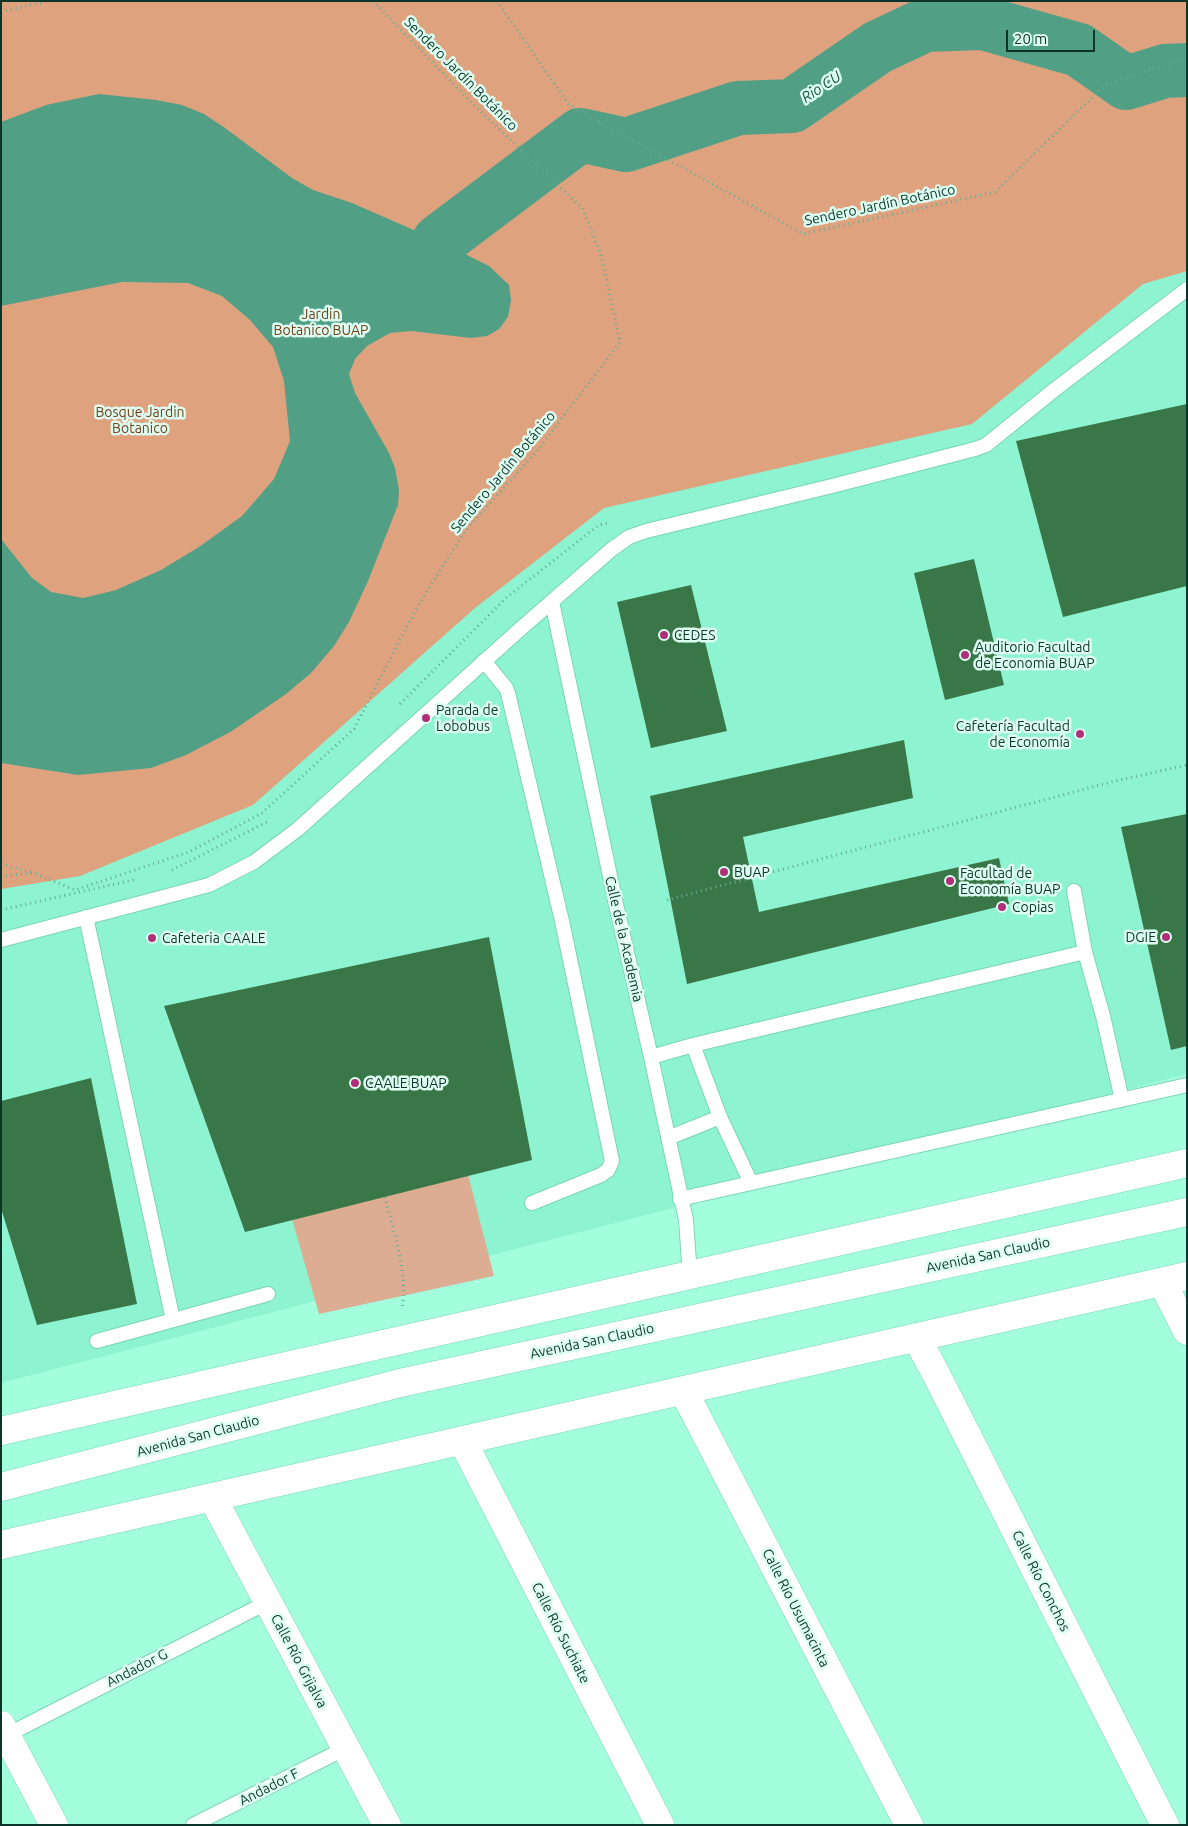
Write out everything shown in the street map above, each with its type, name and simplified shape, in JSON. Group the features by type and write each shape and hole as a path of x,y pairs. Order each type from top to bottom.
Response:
{"street":[{"path":"1,1431 1187,1163"},
{"name":"Avenida San Claudio","path":"1,1487 400,1383 1187,1212"},
{"path":"1,1545 1174,1279 1183,1323"},
{"name":"Calle Río Conchos","path":"916,1338 1165,1825"},
{"name":"Calle Río Usumacinta","path":"683,1390 909,1825"},
{"name":"Calle Río Suchiate","path":"462,1440 660,1825"},
{"name":"Calle Río Grijalva","path":"212,1497 387,1825"},
{"path":"4,1730 54,1825"}],"lane":[{"path":"1,940 209,885 254,862 298,829 484,661 612,549 629,537 646,531 974,450 986,445 1054,390 1187,289"},
{"name":"Calle de la Academia","path":"552,602 616,909 651,1057 686,1220 690,1276"},
{"path":"484,661 508,693 562,922 612,1161 608,1170 600,1175 532,1203"},
{"path":"1074,891 1085,952 1103,1016 1122,1100"},
{"path":"86,918 173,1320"},
{"path":"651,1057 693,1044 1085,952"},
{"path":"693,1044 720,1117 751,1183"},
{"path":"680,1199 1187,1085"},
{"path":"668,1138 720,1117"},
{"path":"97,1342 268,1294"},
{"name":"Andador G","path":"4,1730 268,1602"},
{"name":"Andador F","path":"193,1825 346,1748"}],"path":[{"path":"1,12 47,1"},
{"name":"Sendero Jardín Botánico","path":"1,864 34,873 75,890 189,852 262,813 354,729 416,609 465,531 538,451 620,342 601,255 583,209 476,107 373,1"},
{"name":"Sendero Jardín Botánico","path":"497,1 569,105 803,234 995,192 1105,86 1187,57"},
{"path":"398,706 506,598 600,525 609,523"},
{"path":"667,900 1115,781 1187,765"},
{"path":"170,871 273,819"},
{"name":"Sendero Jardín Botánico","path":"1,876 34,873"},
{"path":"1,910 142,878"}],"shaded area":[{"path":"1,1 1187,1 1187,1074 1,1383"},
{"path":"99,94 156,100 182,105 204,114 292,178 313,190 352,203 439,241 489,266 509,285 511,300 508,317 499,329 487,336 471,338 411,331 390,333 367,346 355,359 349,374 355,393 389,453 395,468 399,490 398,505 368,581 349,622 334,646 311,673 286,694 232,731 186,755 151,768 78,775 1,763 1,539 32,578 51,592 83,598 116,590 161,570 199,547 242,516 274,479 290,441 284,381 273,347 250,320 222,296 188,283 122,282 1,306 1,122 46,105"},
{"path":"461,1147 494,1276 319,1314 283,1187"}],"green space":[{"name":"Jardin Botanico BUAP","path":"1,1 1187,1 1187,271 1143,284 972,424 604,508 475,608 253,805 80,876 1,889"}],"building":[{"path":"1187,404 1187,586 1063,617 1016,441"},
{"name":"Auditorio Facultad de Economia BUAP","path":"974,559 1004,685 945,700 914,573"},
{"name":"CEDES","path":"691,585 727,731 651,748 617,602"},
{"name":"Facultad de Economía BUAP","path":"904,740 913,798 743,837 759,912 999,858 1009,904 687,984 650,796"},
{"name":"DGIE","path":"1187,814 1187,1046 1171,1050 1121,827"},
{"name":"CAALE BUAP","path":"489,937 532,1160 245,1232 164,1006"},
{"path":"91,1078 137,1304 37,1325 1,1208 1,1101"}],"waterway":[{"name":"Rio CU","path":"439,241 580,135 626,145 738,108 792,106 878,47 925,25 983,23 1079,50 1126,83 1165,71 1187,70"}],"place":[{"name":"CEDES","path":"664,635"},
{"name":"Auditorio Facultad de Economia BUAP","path":"965,655"},
{"name":"Parada de Lobobus","path":"426,718"},
{"name":"Cafetería Facultad de Economía","path":"1080,734"},
{"name":"BUAP","path":"724,872"},
{"name":"Facultad de Economía BUAP","path":"950,881"},
{"name":"Copias","path":"1002,907"},
{"name":"DGIE","path":"1166,937"},
{"name":"Cafeteria CAALE","path":"152,938"},
{"name":"CAALE BUAP","path":"355,1083"}],"park label":[{"name":"Bosque Jardin Botanico","path":"140,420"}]}
